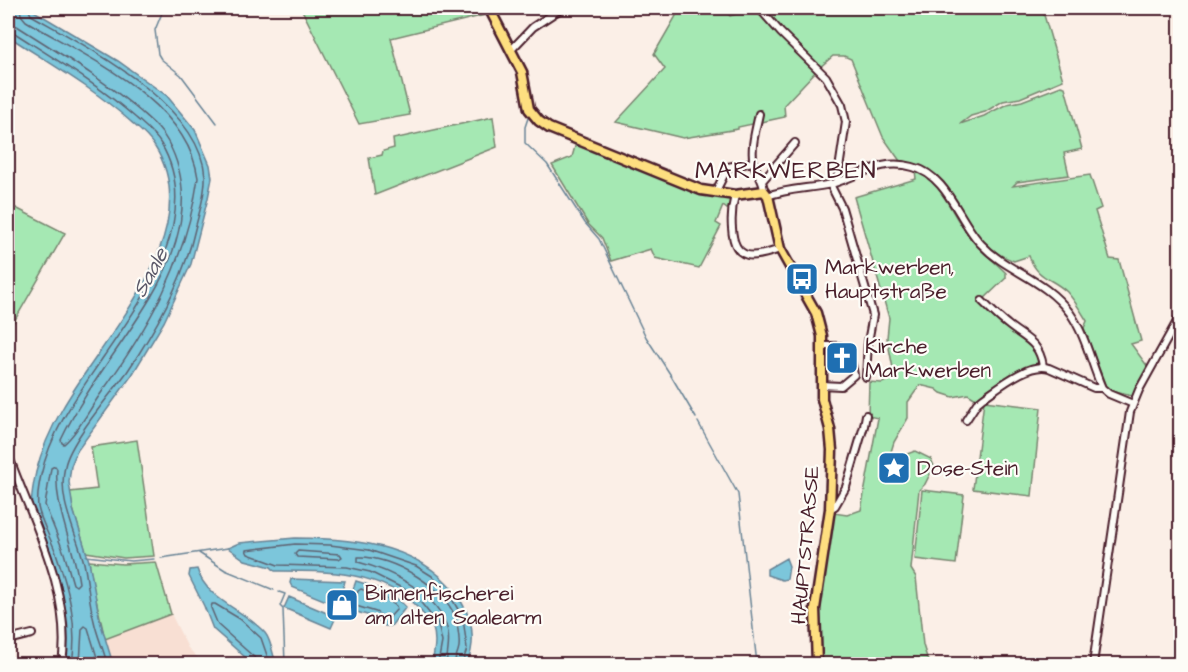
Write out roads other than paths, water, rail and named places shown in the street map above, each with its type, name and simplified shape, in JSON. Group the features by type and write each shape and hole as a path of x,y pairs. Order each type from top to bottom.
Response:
{"main road":[{"path":"489,8 522,72 527,106 539,121 549,128 701,190 735,195 766,194"},
{"name":"HAUPTSTRASSE","path":"766,194 780,249 816,314 823,346 822,399 831,435 830,509 815,609 817,664"}],"street":[{"path":"512,49 533,27 562,8"},
{"path":"759,8 826,77 842,105 846,122 834,183 873,315 868,342 866,377"},
{"path":"759,114 753,162 766,194 834,183 876,166 894,164 912,166 931,176 945,191 967,226 990,253 1042,285 1070,313 1083,337 1102,388 1109,394 1133,404"},
{"path":"762,181 795,143"},
{"path":"715,193 728,167 753,162"},
{"path":"735,195 731,225 734,244 738,251 758,255 780,249"},
{"path":"982,301 1007,325 1030,340 1041,353 1043,366"},
{"path":"1093,664 1133,404 1180,316"},
{"path":"821,385 841,386 853,377 853,367 844,349 840,346 823,346"},
{"path":"853,367 866,366"},
{"path":"966,420 977,403 988,394 1028,370 1043,366 1094,388 1102,388"},
{"path":"830,509 836,506 846,488 866,415"},
{"path":"8,458 47,557 64,617 65,646 62,664"},
{"path":"8,640 32,634"}],"water":[{"path":"8,8 29,8 118,61 167,96 195,130 210,165 212,178 191,264 164,322 132,375 77,451 71,466 69,482 73,509 89,561 100,621 113,664 66,664 68,636 66,610 51,558 33,514 32,495 41,455 54,424 130,307 157,255 166,227 170,200 166,173 153,143 144,133 86,87 8,36"},
{"path":"295,538 366,543 410,557 430,568 448,584 462,603 469,618 472,641 467,664 432,664 435,642 432,625 404,596 388,587 352,575 313,571 275,571 271,567 245,560 228,548 239,543"},
{"path":"786,558 789,566 787,579 782,580 767,575 767,569"},
{"path":"197,569 202,580 217,597 265,633 276,664 253,664 213,629 189,576 190,570"},
{"path":"291,579 345,581 336,605 292,587"},
{"path":"356,581 389,594 406,607 391,626 385,626 374,617 346,609"},
{"path":"289,597 336,617 331,628 284,608"}],"waterway":[{"path":"164,8 155,30 158,54 181,75 217,123"},
{"path":"529,115 525,127 525,143 547,164 585,223 599,239 646,337 696,418"},
{"path":"698,422 738,494 757,664"},
{"path":"161,558 228,548"},
{"path":"199,553 225,570 274,590"},
{"path":"86,556 131,561 154,559"},
{"path":"279,592 285,594 280,606 283,609 285,664"}],"place":[{"name":"Markwerben, Hauptstraße","path":"802,279"},
{"name":"Kirche Markwerben","path":"842,358"},
{"name":"Dose-Stein","path":"894,468"},
{"name":"Binnenfischerei am alten Saalearm","path":"342,605"}],"district":[{"name":"MARKWERBEN","path":"786,170"}],"water label":[{"name":"Saale","path":"149,272"}]}
